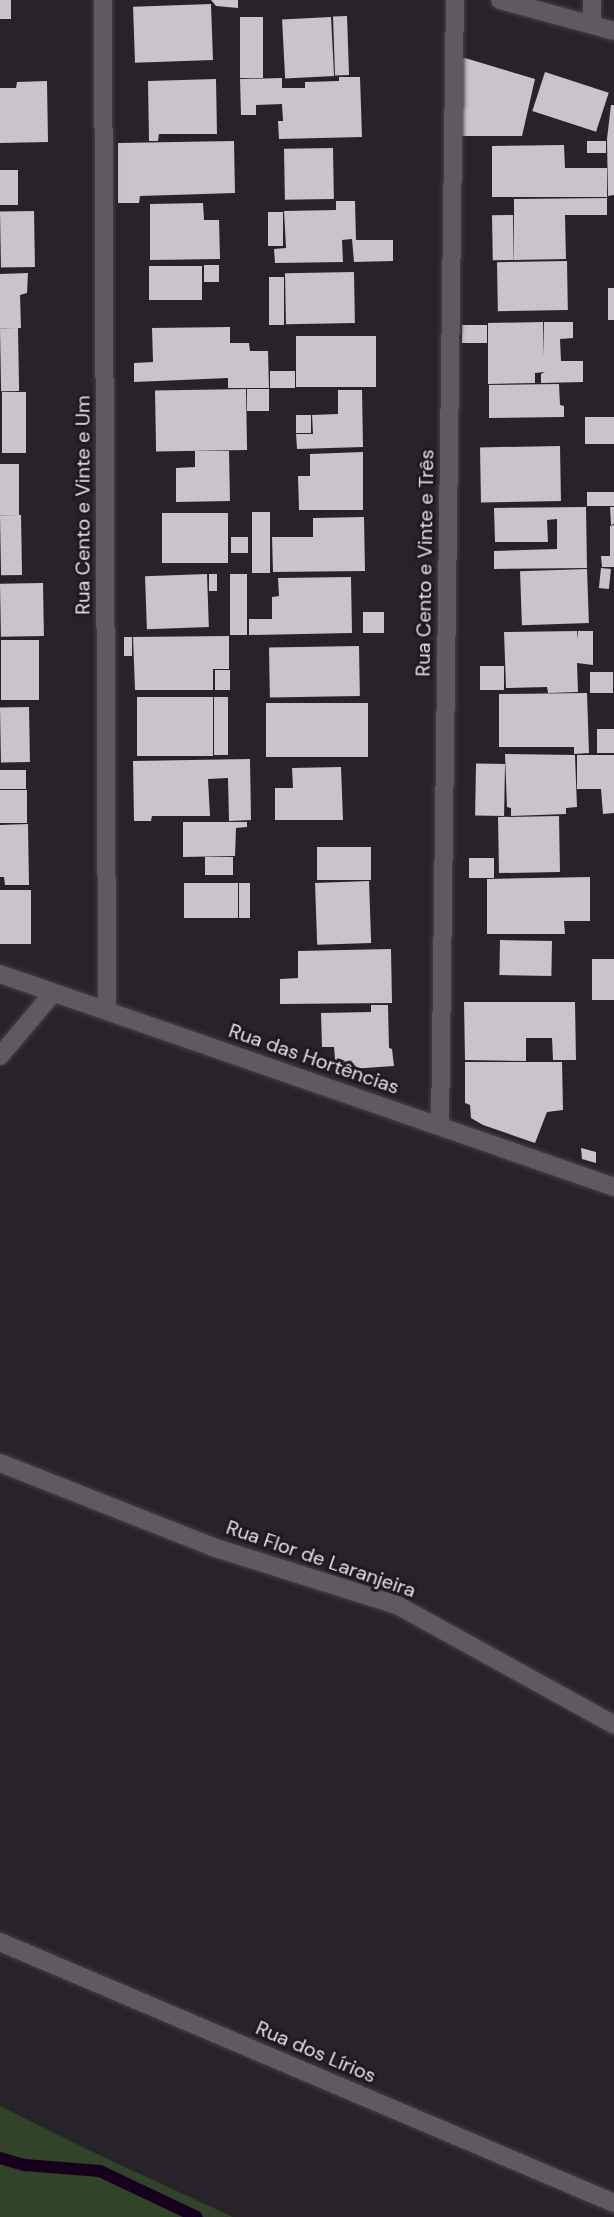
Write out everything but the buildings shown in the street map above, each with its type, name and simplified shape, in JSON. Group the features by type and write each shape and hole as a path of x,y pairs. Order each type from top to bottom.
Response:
{"street":[{"name":"Rua Cento e Vinte e Um","path":"103,0 108,1011"},
{"name":"Rua Cento e Vinte e Três","path":"440,1126 454,0"},
{"path":"500,0 614,31"},
{"path":"592,0 592,24"},
{"name":"Rua das Hortências","path":"0,974 614,1186"},
{"path":"0,1056 53,993"},
{"name":"Rua Flor de Laranjeira","path":"0,1463 216,1548 397,1605 614,1725"},
{"name":"Rua dos Lírios","path":"0,1942 614,2203"}],"green space":[{"path":"0,2106 101,2156 233,2217 0,2217"}],"waterway":[{"path":"0,2158 25,2165 100,2171 197,2217"}]}
